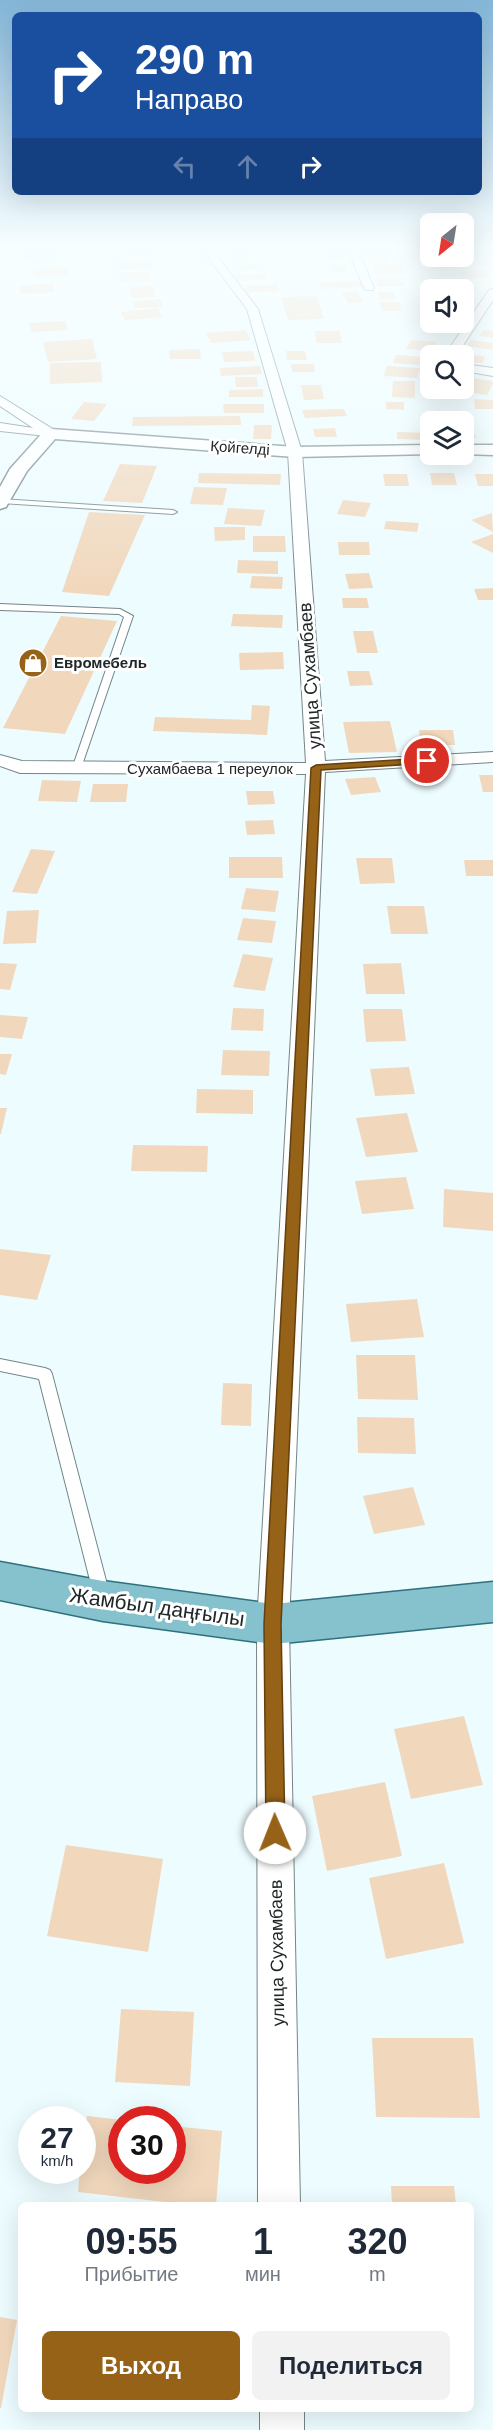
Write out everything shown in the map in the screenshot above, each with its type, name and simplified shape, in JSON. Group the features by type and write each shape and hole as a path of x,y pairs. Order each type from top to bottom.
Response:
{"main road":[{"name":"Жамбыл даңғылы","path":"0,1581 103,1601 273,1624 493,1602"}],"street":[{"name":"улица Сухамбаев","path":"268,361 295,452 316,768 273,1624 279,2202"},
{"path":"474,369 493,372"},
{"path":"0,400 51,434"},
{"path":"0,421 16,428"},
{"path":"0,427 51,434"},
{"name":"Қойгелді","path":"51,434 295,452 420,450"},
{"path":"1,502 19,469 51,434"},
{"path":"474,450 493,450"},
{"name":"Сухамбаева 1 переулок","path":"0,760 21,767 77,769 316,768 493,756"},
{"path":"282,2412 282,2430"}],"lane":[{"path":"1,502 173,512"},
{"path":"0,607 120,612 129,616 77,769"},
{"path":"0,1365 45,1374 103,1601"}],"building":[{"path":"420,361 420,365 393,363"},
{"path":"101,362 102,382 50,384 50,363"},
{"path":"291,364 314,364 315,372 292,372"},
{"path":"260,366 262,374 221,376 220,368"},
{"path":"387,366 420,368 417,378 384,376"},
{"path":"235,377 257,377 258,387 236,387"},
{"path":"474,378 493,381 487,395 474,393"},
{"path":"393,381 415,381 415,398 392,397"},
{"path":"301,385 321,385 324,399 304,400"},
{"path":"263,389 263,397 229,397 229,390"},
{"path":"474,399 493,400 493,409 475,409"},
{"path":"84,402 107,404 94,421 71,419"},
{"path":"386,402 404,402 404,410 386,409"},
{"path":"223,404 264,404 264,413 224,413"},
{"path":"344,409 347,416 305,418 302,410"},
{"path":"240,416 241,425 132,426 133,417"},
{"path":"254,425 272,425 271,439 253,439"},
{"path":"335,428 337,437 315,437 313,429"},
{"path":"397,432 420,433 420,440 397,439"},
{"path":"120,464 157,466 142,503 103,501"},
{"path":"199,473 281,474 280,485 198,483"},
{"path":"430,473 454,473 457,485 432,485"},
{"path":"383,474 407,474 409,486 385,486"},
{"path":"475,474 493,474 493,486 478,486"},
{"path":"194,487 227,488 223,505 190,504"},
{"path":"343,500 371,503 365,517 337,514"},
{"path":"228,508 265,510 261,526 224,524"},
{"path":"89,512 145,515 109,596 62,592"},
{"path":"492,513 493,532 471,520"},
{"path":"386,521 419,523 417,532 384,529"},
{"path":"214,527 245,527 245,540 215,541"},
{"path":"493,534 493,553 471,542"},
{"path":"253,536 285,536 286,552 253,552"},
{"path":"338,542 369,542 370,555 339,555"},
{"path":"238,560 278,561 278,574 237,573"},
{"path":"369,573 373,588 349,589 345,574"},
{"path":"252,576 283,577 282,589 250,588"},
{"path":"493,588 493,600 478,600 474,589"},
{"path":"342,598 367,598 369,608 343,608"},
{"path":"233,614 283,615 282,628 231,626"},
{"path":"61,616 117,621 65,734 3,728"},
{"path":"353,631 373,631 378,653 357,653"},
{"path":"283,652 284,669 240,670 239,653"},
{"path":"347,671 369,671 373,685 350,686"},
{"path":"252,705 270,706 267,735 153,731 155,717 251,720"},
{"path":"390,721 397,752 349,753 343,722"},
{"path":"419,730 453,730 455,745 421,745"},
{"path":"479,775 493,775 493,792 483,792"},
{"path":"375,777 381,792 351,795 345,779"},
{"path":"42,780 81,781 77,802 38,801"},
{"path":"93,784 128,784 126,802 90,802"},
{"path":"246,791 273,791 275,804 248,805"},
{"path":"273,820 275,834 247,835 245,821"},
{"path":"31,849 55,851 37,894 12,892"},
{"path":"229,857 282,857 283,878 229,878"},
{"path":"356,858 392,858 395,883 360,884"},
{"path":"464,860 493,860 493,876 466,876"},
{"path":"246,888 279,891 275,912 241,909"},
{"path":"387,906 424,906 428,934 391,934"},
{"path":"39,910 36,943 3,944 7,911"},
{"path":"243,918 276,921 272,943 237,940"},
{"path":"243,954 273,958 265,991 233,987"},
{"path":"0,963 17,964 10,990 0,989"},
{"path":"401,963 405,994 366,994 363,964"},
{"path":"233,1008 264,1009 263,1031 231,1030"},
{"path":"363,1009 402,1009 406,1041 366,1042"},
{"path":"0,1015 28,1017 22,1039 0,1037"},
{"path":"223,1050 270,1051 269,1076 221,1075"},
{"path":"0,1054 12,1054 6,1075 0,1074"},
{"path":"409,1067 415,1094 375,1096 370,1069"},
{"path":"197,1089 253,1090 253,1114 196,1113"},
{"path":"0,1108 7,1108 1,1134 0,1134"},
{"path":"407,1113 418,1152 366,1157 356,1118"},
{"path":"133,1145 208,1146 207,1172 131,1171"},
{"path":"406,1177 414,1209 362,1214 355,1181"},
{"path":"444,1189 493,1193 493,1231 443,1227"},
{"path":"0,1249 51,1255 37,1300 0,1295"},
{"path":"417,1299 424,1337 351,1342 346,1304"},
{"path":"356,1355 415,1355 418,1400 358,1399"},
{"path":"223,1383 252,1384 251,1426 221,1425"},
{"path":"357,1417 414,1418 416,1454 358,1453"},
{"path":"413,1487 425,1525 374,1534 363,1496"},
{"path":"464,1716 483,1785 411,1799 394,1729"},
{"path":"385,1782 402,1856 327,1871 312,1796"},
{"path":"66,1845 163,1859 148,1952 47,1936"},
{"path":"444,1863 464,1943 386,1959 369,1878"},
{"path":"121,2009 194,2012 190,2086 115,2082"},
{"path":"372,2038 473,2038 480,2118 376,2117"},
{"path":"96,2117 108,2118 108,2184 186,2184 186,2127 222,2131 216,2202 165,2202 78,2192 79,2184 96,2184"},
{"path":"391,2186 454,2186 456,2202 392,2202"},
{"path":"0,2317 17,2320 1,2408 0,2408"}],"place":[{"name":"Евромебель","path":"33,663"}],"route":[{"path":"275,1833 273,1624 316,768 427,761"}]}
